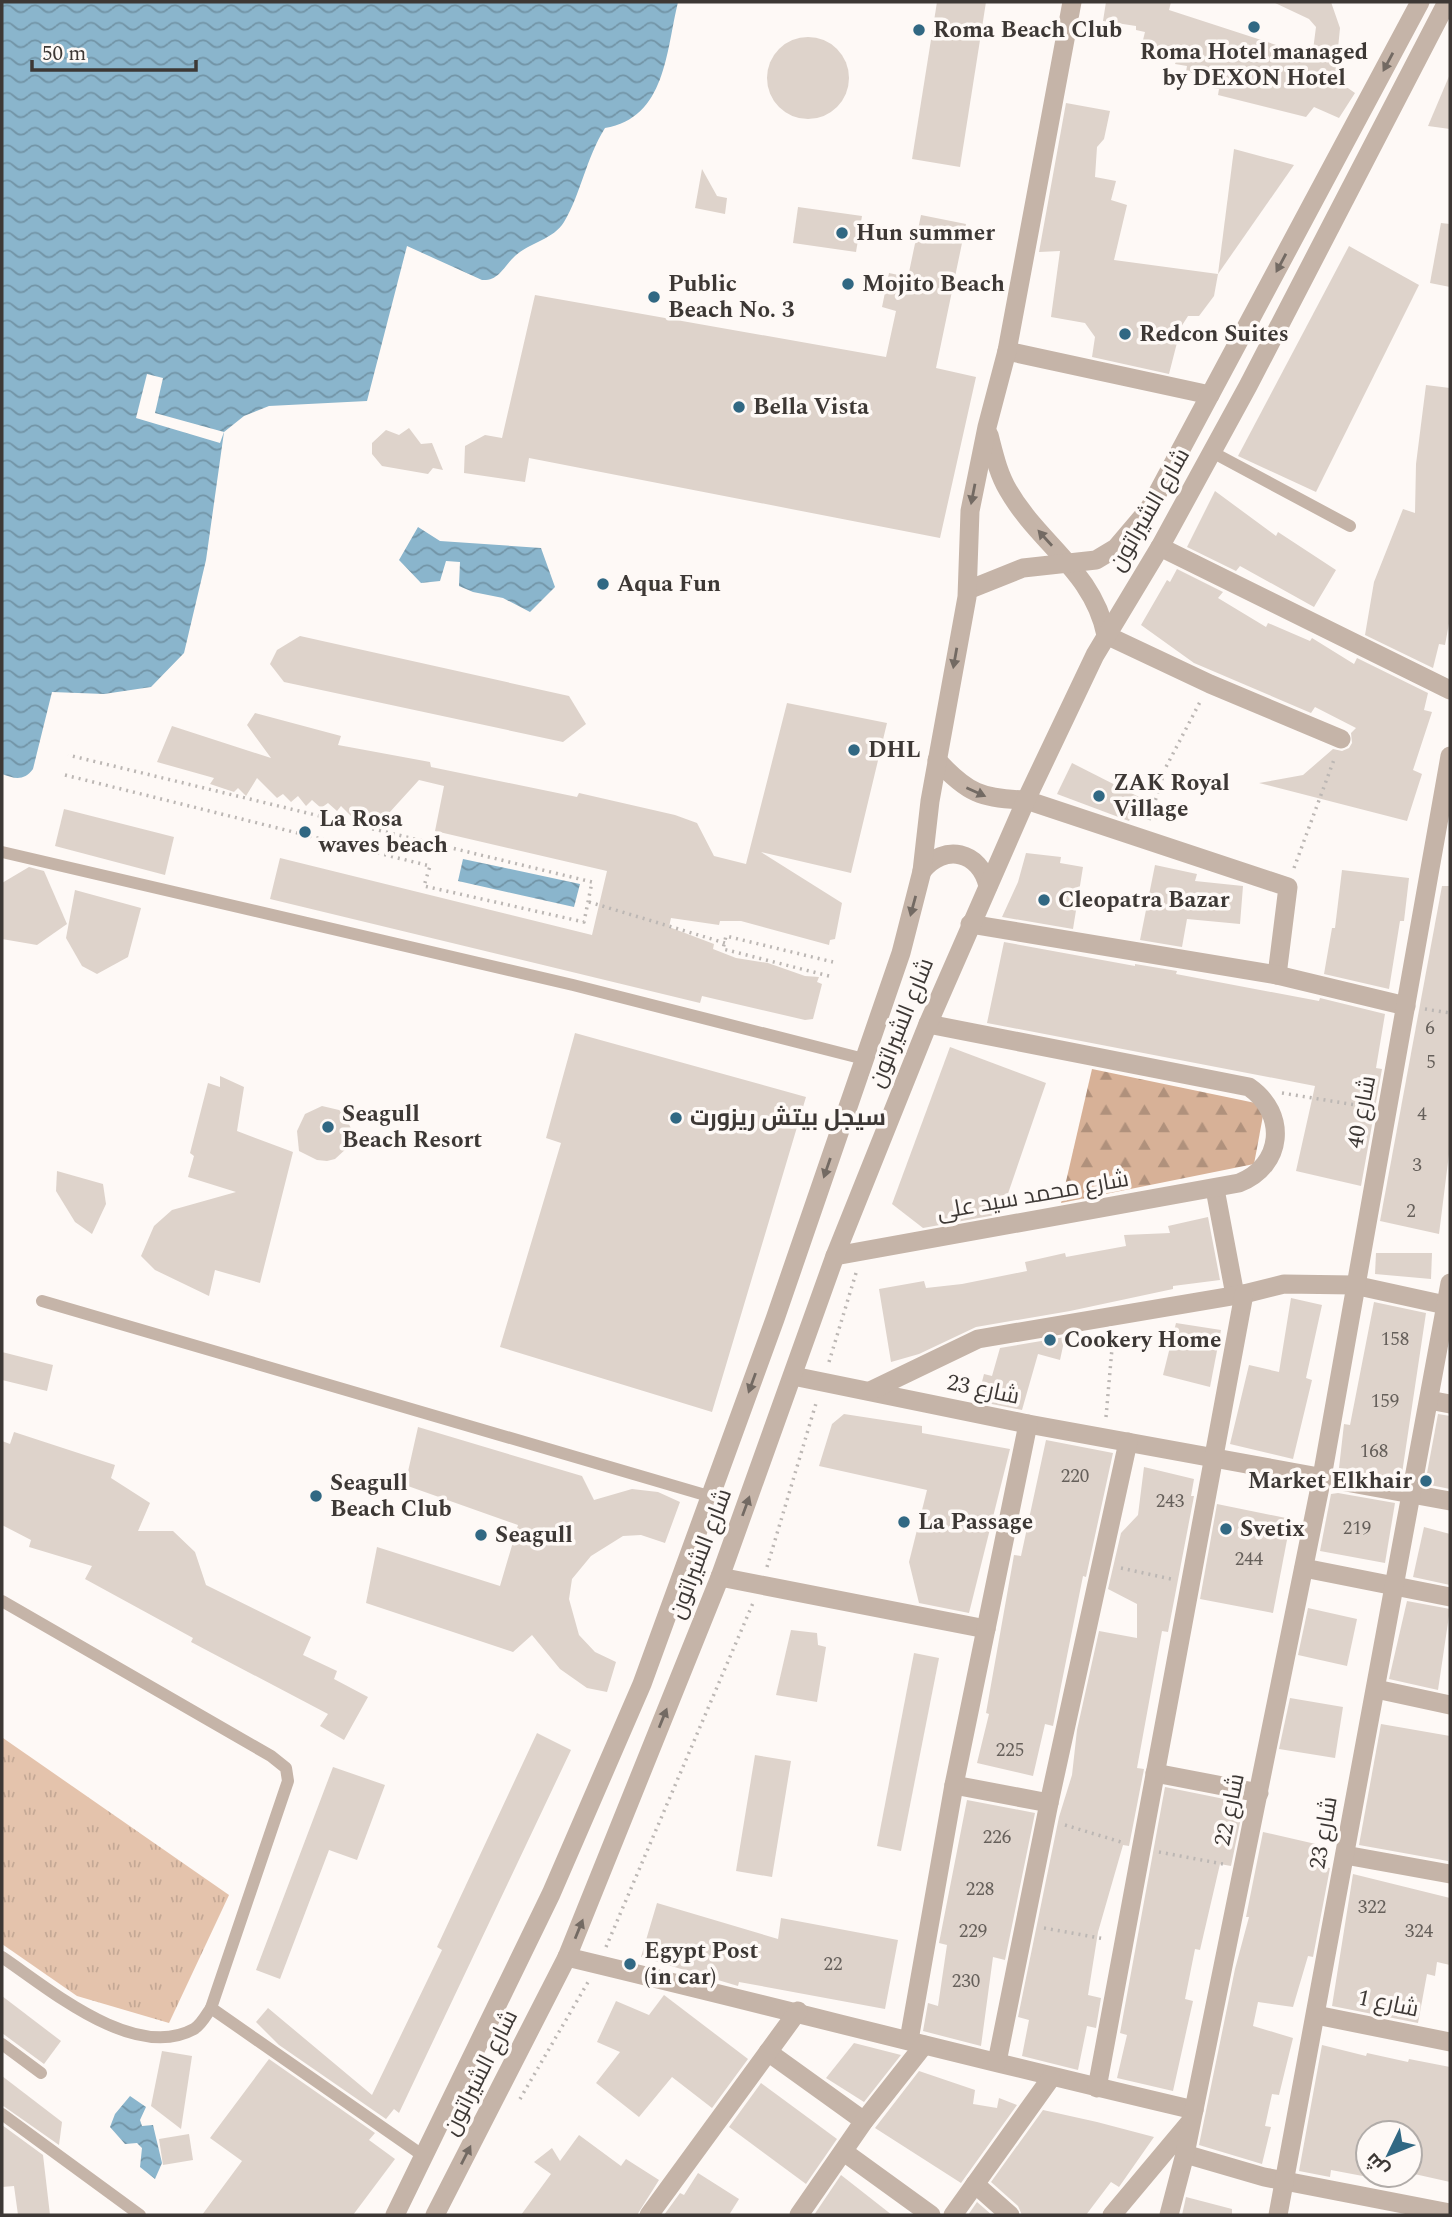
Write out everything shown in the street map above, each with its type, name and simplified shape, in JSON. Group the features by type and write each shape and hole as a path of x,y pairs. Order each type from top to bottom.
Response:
{"street":[{"name":"شارع الشيراتون","path":"395,2215 425,2157 597,1790 642,1684 712,1497 901,953 922,871 937,760 968,590 970,511 987,427 1007,351 1072,2"},
{"name":"شارع الشيراتون","path":"968,590 1023,568 1096,561 1116,548 1149,509 1420,2"},
{"name":"شارع الشيراتون","path":"435,2215 567,1957 720,1577 835,1256 928,1024 1026,800 1106,635 1160,547 1212,452 1448,2"},
{"path":"1007,351 1210,395"},
{"path":"987,427 997,467 1009,492 1083,579 1095,599 1106,635 1210,684 1341,738"},
{"path":"1160,547 1450,690"},
{"name":"شارع 40","path":"1322,1477 1450,756"},
{"path":"937,760 965,788 980,796 1026,800 1288,887 1277,975"},
{"path":"922,871 939,856 961,853 980,865 988,886"},
{"path":"970,924 1277,975 1406,1006"},
{"path":"928,1024 1249,1087"},
{"name":"شارع محمد سيد على","path":"835,1256 1239,1183 1258,1173 1275,1144 1272,1112 1266,1102 1249,1087"},
{"path":"1097,2088 1215,1456 1240,1294 1215,1189"},
{"name":"شارع 23","path":"1278,2215 1448,1306 1450,1283"},
{"path":"872,1390 978,1339 1284,1284 1354,1285 1448,1306"},
{"name":"شارع 23","path":"793,1376 872,1390 1027,1424 1215,1456 1450,1501"},
{"path":"1429,1400 1450,1404"},
{"path":"799,2215 845,2152 916,2042 954,1785 1027,1424"},
{"path":"997,2062 1049,1803 1128,1442"},
{"name":"شارع 22","path":"1169,2215 1185,2154 1322,1477"},
{"path":"1304,1569 1450,1597"},
{"path":"720,1577 986,1629"},
{"path":"1376,1689 1450,1705"},
{"path":"1155,1773 1259,1793"},
{"path":"954,1785 1049,1803"},
{"path":"1345,1855 1450,1874"},
{"path":"567,1957 798,2011 1192,2115 1112,2215"},
{"path":"649,2215 798,2011"},
{"name":"شارع 1","path":"1316,2015 1450,2042"},
{"path":"768,2052 864,2121"},
{"path":"953,2215 1051,2078"},
{"path":"845,2152 931,2215"},
{"path":"1185,2154 1286,2181 1450,2213"},
{"path":"975,2184 1010,2215"}],"lane":[{"path":"1212,452 1350,526"},
{"path":"2,852 573,985 864,1059"},
{"path":"42,1301 712,1497"},
{"path":"2,1601 271,1756 286,1769 285,1792 211,2008 195,2029 165,2036 130,2032 91,2017 2,1957"},
{"path":"211,2008 425,2157"},
{"path":"2,2043 41,2073"},
{"path":"2,2114 140,2215"}],"path":[{"path":"1143,838 1166,767 1210,684"},
{"path":"1288,887 1341,738"},
{"path":"65,775 430,866 424,886 584,922 592,882 68,755"},
{"path":"588,901 724,943"},
{"path":"829,976 723,949 726,936 833,962"},
{"path":"1406,1006 1450,1013"},
{"path":"1249,1087 1387,1110"},
{"path":"514,2108 598,1965 761,1585 863,1251"},
{"path":"1103,1438 1116,1314"},
{"path":"1101,1563 1191,1583"},
{"path":"1024,1924 1097,1939 1124,1938"}],"green space":[{"path":"1092,1069 1265,1105 1254,1164 1061,1203"},
{"path":"3,1738 229,1895 169,2023 77,1996 2,1944"}],"water":[{"path":"2,2 678,2 666,61 652,97 640,111 625,122 605,128 593,151 575,200 560,228 515,256 497,276 488,280 482,280 407,246 367,401 269,406 244,416 224,432 206,560 184,653 151,687 104,694 52,692 33,769 26,776 19,778 2,774"},
{"path":"418,527 440,541 541,548 555,587 530,612 503,598 473,592 459,586 460,562 446,561 440,581 421,583 399,560"},
{"path":"463,859 580,884 574,907 458,881"},
{"path":"130,2096 146,2107 140,2120 142,2126 153,2125 162,2163 155,2179 140,2167 142,2148 137,2143 125,2144 110,2127 115,2114"}],"pier":[{"path":"147,374 163,378 155,413 224,432 220,443 136,418"}],"building":[{"path":"937,2 986,2 960,167 912,159"},
{"path":"1106,2 1171,2 1169,10 1298,52 1313,50 1316,27 1309,19 1273,2 1331,2 1340,28 1335,79 1355,93 1339,118 1314,107 1306,117 1218,95 1219,89 1207,87 1208,82 1197,79 1198,74 1186,72 1187,66 1175,64 1177,59 1165,57 1166,51 1153,50 1154,44 1143,40 1145,32 1136,30 1136,26 1103,21"},
{"path":"808,37 824,40 837,49 846,62 849,78 846,94 837,107 824,116 808,119 792,116 779,107 770,94 767,78 770,62 779,49 792,40"},
{"path":"1450,74 1450,129 1428,126"},
{"path":"1066,103 1110,111 1104,139 1097,147 1095,177 1116,181 1111,200 1127,205 1114,260 1218,274 1214,296 1199,316 1188,316 1181,327 1169,374 1092,357 1095,337 1085,323 1051,317 1060,251 1039,252"},
{"path":"1234,149 1294,165 1218,274"},
{"path":"702,169 717,196 727,198 725,214 695,208"},
{"path":"798,207 862,216 856,252 793,243"},
{"name":"Bella Vista","path":"921,215 966,224 936,368 976,377 940,538 529,458 525,482 464,473 465,446 485,435 502,438 535,295 886,357 896,311 882,307 889,273 908,277"},
{"path":"1441,223 1450,224 1450,287 1430,283"},
{"path":"1349,246 1419,285 1316,492 1238,456"},
{"path":"1426,385 1450,388 1450,618 1445,645 1439,644 1433,668 1365,635 1374,582 1403,509 1415,513 1416,464"},
{"path":"409,428 421,444 432,443 443,470 433,468 428,474 382,466 372,454 372,443 386,430 399,435"},
{"path":"1215,491 1276,536 1278,532 1336,570 1314,607 1240,566 1236,571 1187,547"},
{"path":"1177,569 1223,592 1218,598 1266,627 1268,623 1310,641 1312,638 1354,664 1357,658 1428,693 1424,710 1432,712 1413,770 1422,774 1407,821 1259,783 1303,775 1333,749 1342,751 1349,748 1352,743 1351,733 1356,728 1315,707 1311,713 1194,663 1141,625 1167,580 1170,582"},
{"path":"300,636 569,696 586,724 563,742 284,682 270,664 277,650"},
{"path":"787,703 887,723 851,873 761,852 842,903 835,939 830,940 829,945 741,921 720,921 719,925 671,918 669,927 714,944 713,949 736,958 768,963 805,976 819,977 817,982 822,984 813,1019 805,1020 702,996 700,1003 270,899 280,858 592,935 607,871 435,831 444,786 419,780 379,824 371,813 365,819 355,810 351,816 341,806 337,811 328,803 321,808 312,800 306,806 298,796 291,802 283,794 277,798 257,778 246,796 238,788 234,792 210,784 214,778 157,762 172,726 271,758 247,725 255,713 341,736 338,745 430,762 431,767 577,797 579,793 675,815 697,823 714,856 746,864"},
{"name":"ZAK Royal Village","path":"1072,763 1141,798 1129,821 1057,794"},
{"path":"64,809 174,837 165,875 55,846"},
{"name":"Cleopatra Bazar","path":"1026,853 1061,857 1060,863 1083,867 1073,929 1002,917 1018,882"},
{"path":"1155,865 1197,874 1195,881 1243,886 1240,924 1187,919 1182,947 1140,940"},
{"path":"29,867 44,871 67,924 37,945 2,939 2,883"},
{"path":"1342,870 1409,878 1404,921 1400,921 1389,989 1324,974 1332,928 1335,928"},
{"path":"1442,886 1450,886 1450,1146 1439,1234 1380,1221"},
{"path":"75,890 141,908 128,957 97,974 82,966 66,938"},
{"path":"1004,942 1177,971 1176,974 1319,1001 1320,998 1385,1014 1376,1068 1382,1069 1361,1186 1296,1171 1315,1086 987,1023"},
{"path":"575,1033 806,1097 712,1412 500,1347 561,1143 546,1138"},
{"path":"950,1047 1046,1083 1001,1214 923,1228 892,1204"},
{"path":"220,1076 244,1087 237,1131 293,1152 260,1283 215,1270 209,1296 155,1270 141,1256 154,1226 172,1210 236,1192 188,1177 194,1156 190,1153 208,1083 220,1087"},
{"path":"322,1106 339,1110 345,1115 352,1131 348,1147 335,1159 327,1161 317,1160 299,1151 297,1131 305,1114"},
{"path":"57,1171 103,1184 106,1204 92,1234 75,1222 56,1191"},
{"path":"1208,1217 1220,1280 1173,1286 1173,1289 1070,1311 976,1327 919,1354 891,1362 879,1289 924,1281 926,1288 962,1284 1027,1271 1025,1262 1065,1253 1066,1257 1126,1246 1124,1235 1170,1233 1168,1226"},
{"path":"1376,1253 1432,1253 1431,1279 1375,1274"},
{"path":"1291,1298 1322,1305 1306,1378 1312,1380 1293,1459 1230,1444 1249,1365 1279,1372"},
{"path":"1374,1302 1426,1313 1401,1480 1339,1468 1344,1424 1350,1425"},
{"path":"1176,1323 1221,1330 1210,1387 1163,1375"},
{"path":"1065,1337 1060,1360 1038,1354 1022,1410 977,1401 984,1374 992,1376 1000,1348"},
{"path":"2,1352 53,1365 47,1391 2,1380"},
{"path":"844,1414 922,1426 922,1433 1010,1449 969,1613 919,1603 909,1562 927,1490 819,1466 832,1424"},
{"path":"1438,1414 1450,1416 1450,1489 1425,1484"},
{"path":"418,1427 582,1476 594,1500 632,1489 658,1492 680,1502 665,1543 641,1535 623,1536 591,1556 572,1579 569,1599 579,1635 595,1652 616,1662 607,1692 587,1688 560,1669 532,1635 513,1652 366,1603 377,1547 500,1586 518,1525 405,1485"},
{"path":"14,1432 115,1465 111,1478 150,1503 138,1531 173,1531 195,1552 206,1585 311,1637 303,1655 337,1671 334,1679 368,1697 344,1740 320,1726 328,1714 191,1642 193,1638 85,1579 92,1566 29,1547 31,1540 2,1525 2,1441 10,1444"},
{"path":"1046,1440 1113,1453 1086,1577 1083,1576 1053,1726 1045,1724 1033,1776 977,1763 989,1714 986,1713 1014,1555 1021,1556"},
{"path":"1144,1467 1194,1479 1191,1496 1194,1496 1168,1632 1162,1631 1137,1768 1144,1769 1129,1846 1123,1845 1098,1932 1088,1995 1101,1998 1096,2028 1087,2026 1078,2070 1022,2056 1029,2020 1018,2017 1059,1817 1072,1775 1077,1730 1099,1631 1137,1638 1137,1604 1108,1589 1121,1533 1138,1515"},
{"path":"1331,1494 1395,1503 1385,1563 1320,1551"},
{"path":"1217,1504 1291,1519 1273,1613 1200,1599"},
{"path":"1424,1527 1450,1534 1450,1585 1413,1577"},
{"path":"1407,1601 1450,1609 1438,1690 1389,1679"},
{"path":"1308,1608 1357,1619 1347,1666 1298,1655"},
{"path":"791,1630 817,1633 818,1645 826,1647 817,1702 776,1695"},
{"path":"914,1653 939,1658 901,1851 877,1846"},
{"path":"1290,1698 1343,1707 1335,1758 1279,1749"},
{"path":"1381,1724 1450,1736 1448,1861 1359,1845"},
{"path":"537,1733 571,1750 399,2113 394,2109 386,2119 279,2045 256,2022 268,2008 372,2095 442,1950 437,1947"},
{"path":"755,1755 791,1761 772,1877 736,1871"},
{"path":"333,1767 385,1785 357,1860 329,1850 280,1979 256,1970"},
{"path":"1165,1787 1244,1803 1231,1866 1220,1864 1200,1950 1195,1949 1185,1999 1193,2001 1173,2091 1117,2078 1127,2035 1120,2033"},
{"path":"967,1800 1035,1813 1005,1960 993,1957 981,2046 923,2031 928,2003 938,2006 947,1945 939,1943"},
{"path":"1263,1832 1320,1845 1316,1865 1330,1868 1313,1957 1308,1956 1293,2007 1258,2002 1253,2026 1293,2038 1279,2095 1272,2094 1265,2126 1271,2127 1262,2164 1199,2145 1235,1969 1249,1917 1246,1917"},
{"path":"1353,1874 1450,1898 1450,1965 1437,1962 1435,1976 1427,1974 1418,2023 1332,2006"},
{"path":"657,1903 778,1939 781,1918 898,1940 885,2009 739,1982 738,1986 641,1957"},
{"path":"664,1995 748,2059 712,2108 672,2077 639,2117 596,2083 620,2052 597,2042 616,2001 649,2015"},
{"path":"2,1996 61,2041 44,2064 2,2033"},
{"path":"854,2043 901,2055 864,2102 826,2078"},
{"path":"1322,2045 1366,2056 1367,2053 1450,2067 1450,2182 1424,2176 1424,2119 1354,2119 1354,2174 1331,2170 1330,2177 1299,2171"},
{"path":"162,2051 192,2056 181,2129 151,2106"},
{"path":"269,2059 375,2133 369,2140 395,2159 353,2215 202,2215 242,2161 210,2138"},
{"path":"919,2071 975,2090 973,2104 997,2108 999,2098 1017,2105 961,2183 875,2128"},
{"path":"2,2076 62,2122 59,2145 2,2105"},
{"path":"761,2083 837,2139 806,2184 729,2127"},
{"path":"1043,2110 1154,2137 1119,2187 1111,2182 1086,2215 1022,2215 1018,2206 991,2182"},
{"path":"2,2125 43,2155 50,2215 18,2215 14,2186 2,2187"},
{"path":"189,2134 193,2160 163,2165 159,2139"},
{"path":"579,2135 621,2166 626,2159 659,2180 637,2215 521,2215 551,2174 534,2162 552,2148 560,2161"},
{"path":"698,2173 739,2199 729,2215 664,2215 680,2193 684,2195"},
{"path":"841,2175 892,2215 814,2215"},
{"path":"1186,2197 1232,2209 1232,2215 1182,2215"},
{"path":"977,2202 992,2215 968,2215"}],"place":[{"name":"Roma Hotel managed by DEXON Hotel","path":"1254,27"},
{"name":"Roma Beach Club","path":"919,30"},
{"name":"Hun summer","path":"842,233"},
{"name":"Mojito Beach","path":"848,284"},
{"name":"Public Beach No. 3","path":"654,297"},
{"name":"Redcon Suites","path":"1125,334"},
{"name":"Bella Vista","path":"739,407"},
{"name":"Aqua Fun","path":"603,584"},
{"name":"DHL","path":"854,750"},
{"name":"ZAK Royal Village","path":"1099,796"},
{"name":"La Rosa waves beach","path":"305,832"},
{"name":"Cleopatra Bazar","path":"1044,900"},
{"name":"سيجل بيتش ريزورت","path":"676,1118"},
{"name":"Seagull Beach Resort","path":"328,1127"},
{"name":"Cookery Home","path":"1050,1340"},
{"name":"Market Elkhair","path":"1426,1481"},
{"name":"Seagull Beach Club","path":"316,1496"},
{"name":"La Passage","path":"904,1522"},
{"name":"Svetix","path":"1226,1529"},
{"name":"Seagull","path":"481,1535"},
{"name":"Egypt Post (in car)","path":"630,1964"}]}
